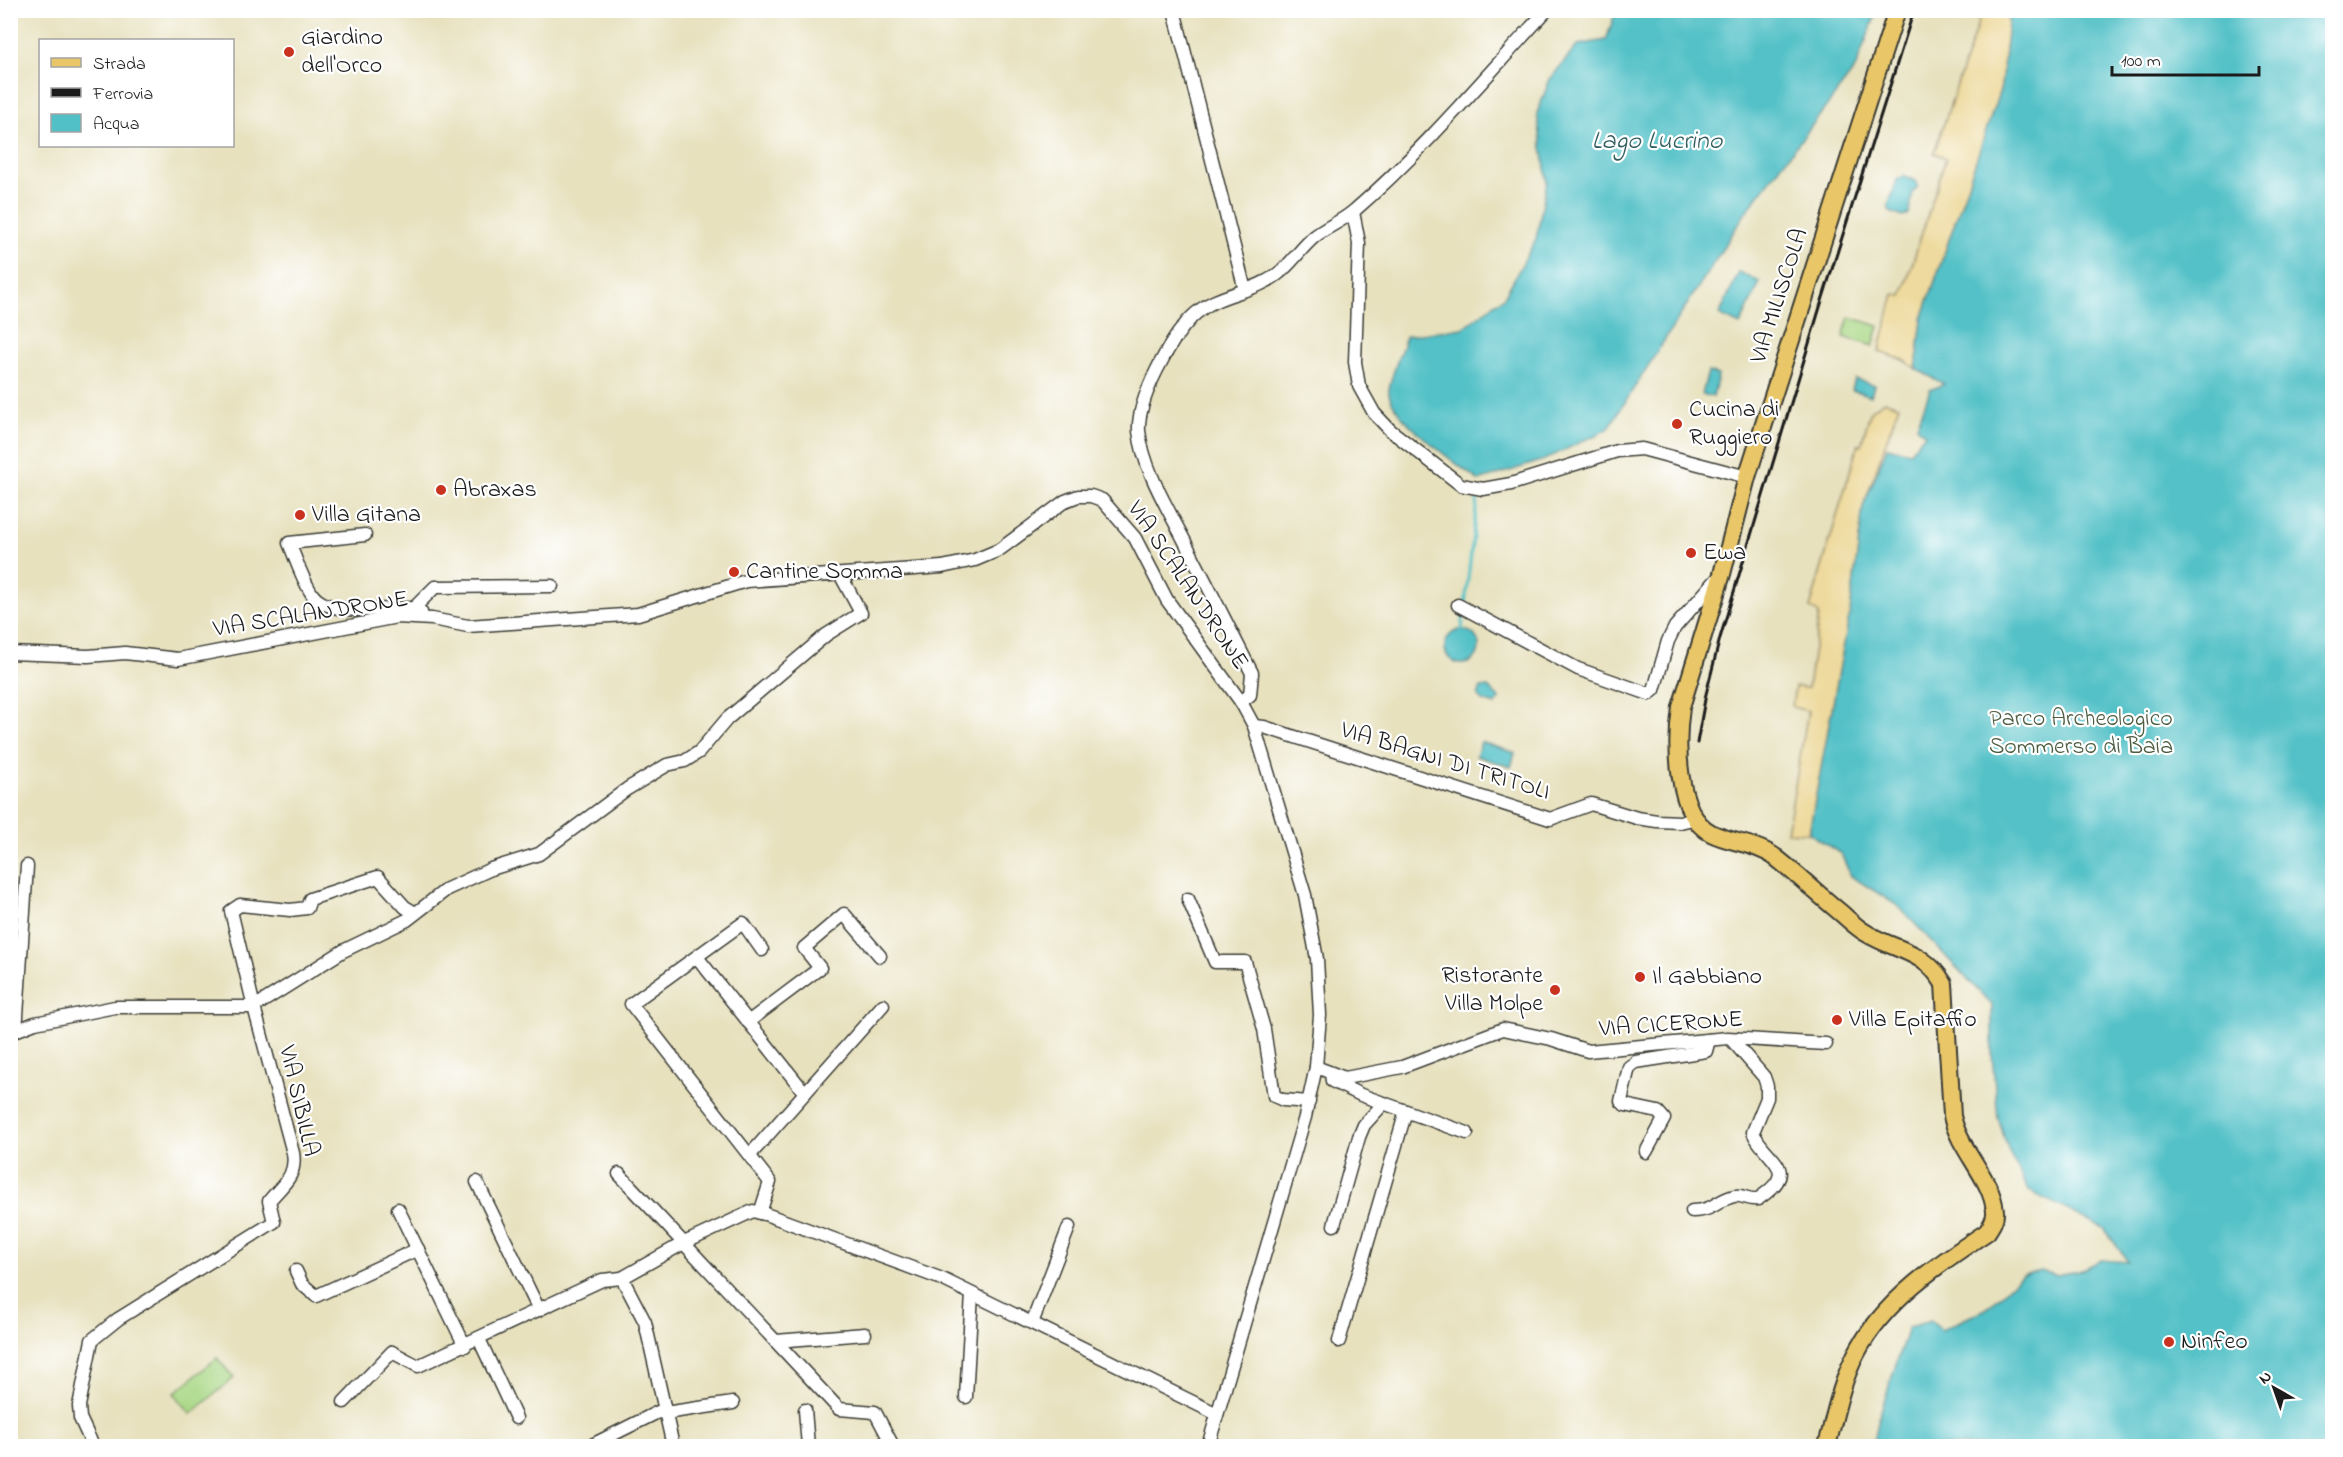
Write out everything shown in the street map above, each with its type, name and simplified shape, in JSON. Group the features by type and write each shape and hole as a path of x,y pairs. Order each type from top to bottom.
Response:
{"main road":[{"name":"VIA MILISCOLA","path":"1693,819 1689,812 1683,783 1678,729 1681,707 1722,574 1748,477 1897,10"},
{"path":"1693,819 1711,833 1773,856 1865,933 1914,953 1936,971 1944,984 1952,1116 1956,1134 1990,1193 1995,1212 1993,1223 1987,1232 1923,1275 1881,1319 1856,1352 1843,1384 1827,1446"}],"street":[{"path":"1174,10 1245,290"},
{"path":"1241,702 1250,695 1252,673 1165,504 1143,448 1139,430 1140,412 1147,394 1179,333 1203,307 1229,294 1267,282 1281,272 1314,237 1353,212 1399,169 1546,10"},
{"path":"1353,212 1359,243 1355,362 1359,386 1374,413 1390,430 1453,479 1470,489 1483,489 1511,484 1617,451 1642,450 1748,477"},
{"name":"VIA SCALANDRONE","path":"10,653 88,656 125,653 178,659 398,617 432,619 468,627 638,614 746,581 942,567 975,560 999,550 1065,501 1078,496 1102,500 1135,538 1167,600 1241,702 1254,726 1305,895 1313,938 1320,1015 1316,1067 1309,1102 1208,1446"},
{"path":"364,535 289,543 312,596 327,606 341,609 414,608 432,619"},
{"path":"1463,608 1578,669 1649,694 1654,690 1671,634 1722,574"},
{"path":"27,866 13,1032 35,1023 115,1007 254,1007 343,951 390,931 447,889 491,869 539,854 627,789 667,765 685,761 699,752 716,729 741,707 826,635 861,613 841,576"},
{"path":"414,608 435,587 552,586"},
{"path":"1693,607 1708,619"},
{"name":"VIA BAGNI DI TRITOLI","path":"1254,726 1274,730 1550,819 1591,804 1637,818 1673,822 1693,819"},
{"path":"254,1007 231,911 240,904 290,910 307,908 310,898 378,877 405,906 415,913"},
{"path":"1188,898 1215,962 1245,962 1264,1029 1274,1096 1283,1100 1309,1102"},
{"path":"748,1022 820,968 804,948 844,914 880,956"},
{"path":"760,1213 770,1182 632,1004 743,923 762,950"},
{"path":"697,957 805,1093"},
{"path":"750,1155 883,1005"},
{"name":"VIA SIBILLA","path":"93,1446 80,1418 79,1406 92,1340 118,1318 274,1222 269,1201 296,1167 254,1007"},
{"name":"VIA CICERONE","path":"1316,1067 1345,1078 1402,1067 1503,1029 1551,1039 1588,1051 1731,1039 1826,1044"},
{"path":"1692,1211 1713,1209 1730,1197 1740,1195 1758,1199 1777,1182 1780,1174 1774,1156 1753,1132 1767,1098 1764,1077 1731,1039"},
{"path":"1646,1152 1664,1119 1658,1112 1624,1105 1621,1101 1629,1067 1636,1062 1706,1051 1709,1040"},
{"path":"1330,1072 1332,1081 1384,1103 1467,1133"},
{"path":"1335,1225 1359,1137 1364,1125 1384,1103"},
{"path":"1339,1341 1406,1111"},
{"path":"619,1174 661,1216 682,1244 839,1409 875,1412 892,1446"},
{"path":"477,1182 539,1310"},
{"path":"398,1209 465,1346"},
{"path":"344,1402 392,1352 418,1366 602,1280 622,1278 682,1244 753,1211 942,1279 1217,1414"},
{"path":"1032,1323 1069,1227"},
{"path":"296,1270 302,1284 316,1296 418,1249"},
{"path":"622,1278 645,1322 673,1446"},
{"path":"966,1397 972,1294"},
{"path":"776,1341 865,1334"},
{"path":"479,1339 516,1418"},
{"path":"590,1446 658,1412 665,1413 733,1402"},
{"path":"805,1410 808,1446"}],"green space":[{"path":"1849,317 1879,326 1873,346 1843,337"},
{"path":"217,1358 234,1378 191,1414 174,1393"}],"sand":[{"path":"1982,11 2012,11 2009,14 2001,87 1922,319 1916,369 1904,360 1879,352 1894,294 1902,296 1946,158 1934,153"},
{"path":"1885,401 1899,405 1863,507 1850,612 1809,833 1787,832 1808,711 1792,707 1795,687 1808,688 1819,614 1810,608 1858,444 1861,445 1871,410"}],"water":[{"name":"Parco Archeologico Sommerso di Baia","path":"2012,10 2332,11 2332,1446 1873,1446 1879,1417 1908,1327 1931,1321 1941,1330 1986,1309 2022,1275 2041,1271 2056,1275 2079,1271 2101,1260 2128,1262 2104,1228 2029,1191 2009,1152 1998,1118 1992,1055 1992,1005 1898,906 1851,876 1841,854 1809,833 1850,612 1863,507 1887,447 1910,452 1925,434 1917,426 1930,390 1944,384 1916,369 1922,319 2001,87 2009,14"},
{"name":"Lago Lucrino","path":"1616,11 1877,11 1855,69 1746,212 1608,429 1544,460 1479,481 1425,439 1399,412 1391,400 1389,389 1392,376 1406,336 1463,328 1504,297 1536,239 1547,181 1537,113 1550,79 1578,45 1606,40"},
{"path":"1904,176 1916,181 1918,186 1913,192 1909,214 1903,217 1890,212 1888,207 1897,180"},
{"path":"1739,272 1760,282 1740,325 1719,315"},
{"path":"1708,372 1718,375 1713,397 1702,394"},
{"path":"1855,379 1874,385 1871,396 1852,390"},
{"path":"1462,630 1474,635 1479,647 1474,659 1462,664 1450,659 1445,647 1450,635"},
{"path":"1488,687 1500,699 1495,705 1483,701 1478,696 1481,688"},
{"path":"1481,742 1515,753 1511,767 1476,756"}],"waterway":[{"path":"1465,605 1478,492"},
{"path":"1462,631 1464,611"}],"railway":[{"path":"1697,743 1720,638 1820,307 1914,10"}],"place":[{"name":"Giardino dell'Orco","path":"289,52"},
{"name":"Cucina di Ruggiero","path":"1677,424"},
{"name":"Abraxas","path":"441,490"},
{"name":"Villa Gitana","path":"300,515"},
{"name":"Ewa","path":"1691,553"},
{"name":"Cantine Somma","path":"734,572"},
{"name":"Il Gabbiano","path":"1640,977"},
{"name":"Ristorante Villa Molpe","path":"1555,990"},
{"name":"Villa Epitaffio","path":"1837,1020"},
{"name":"Ninfeo","path":"2169,1342"}]}
